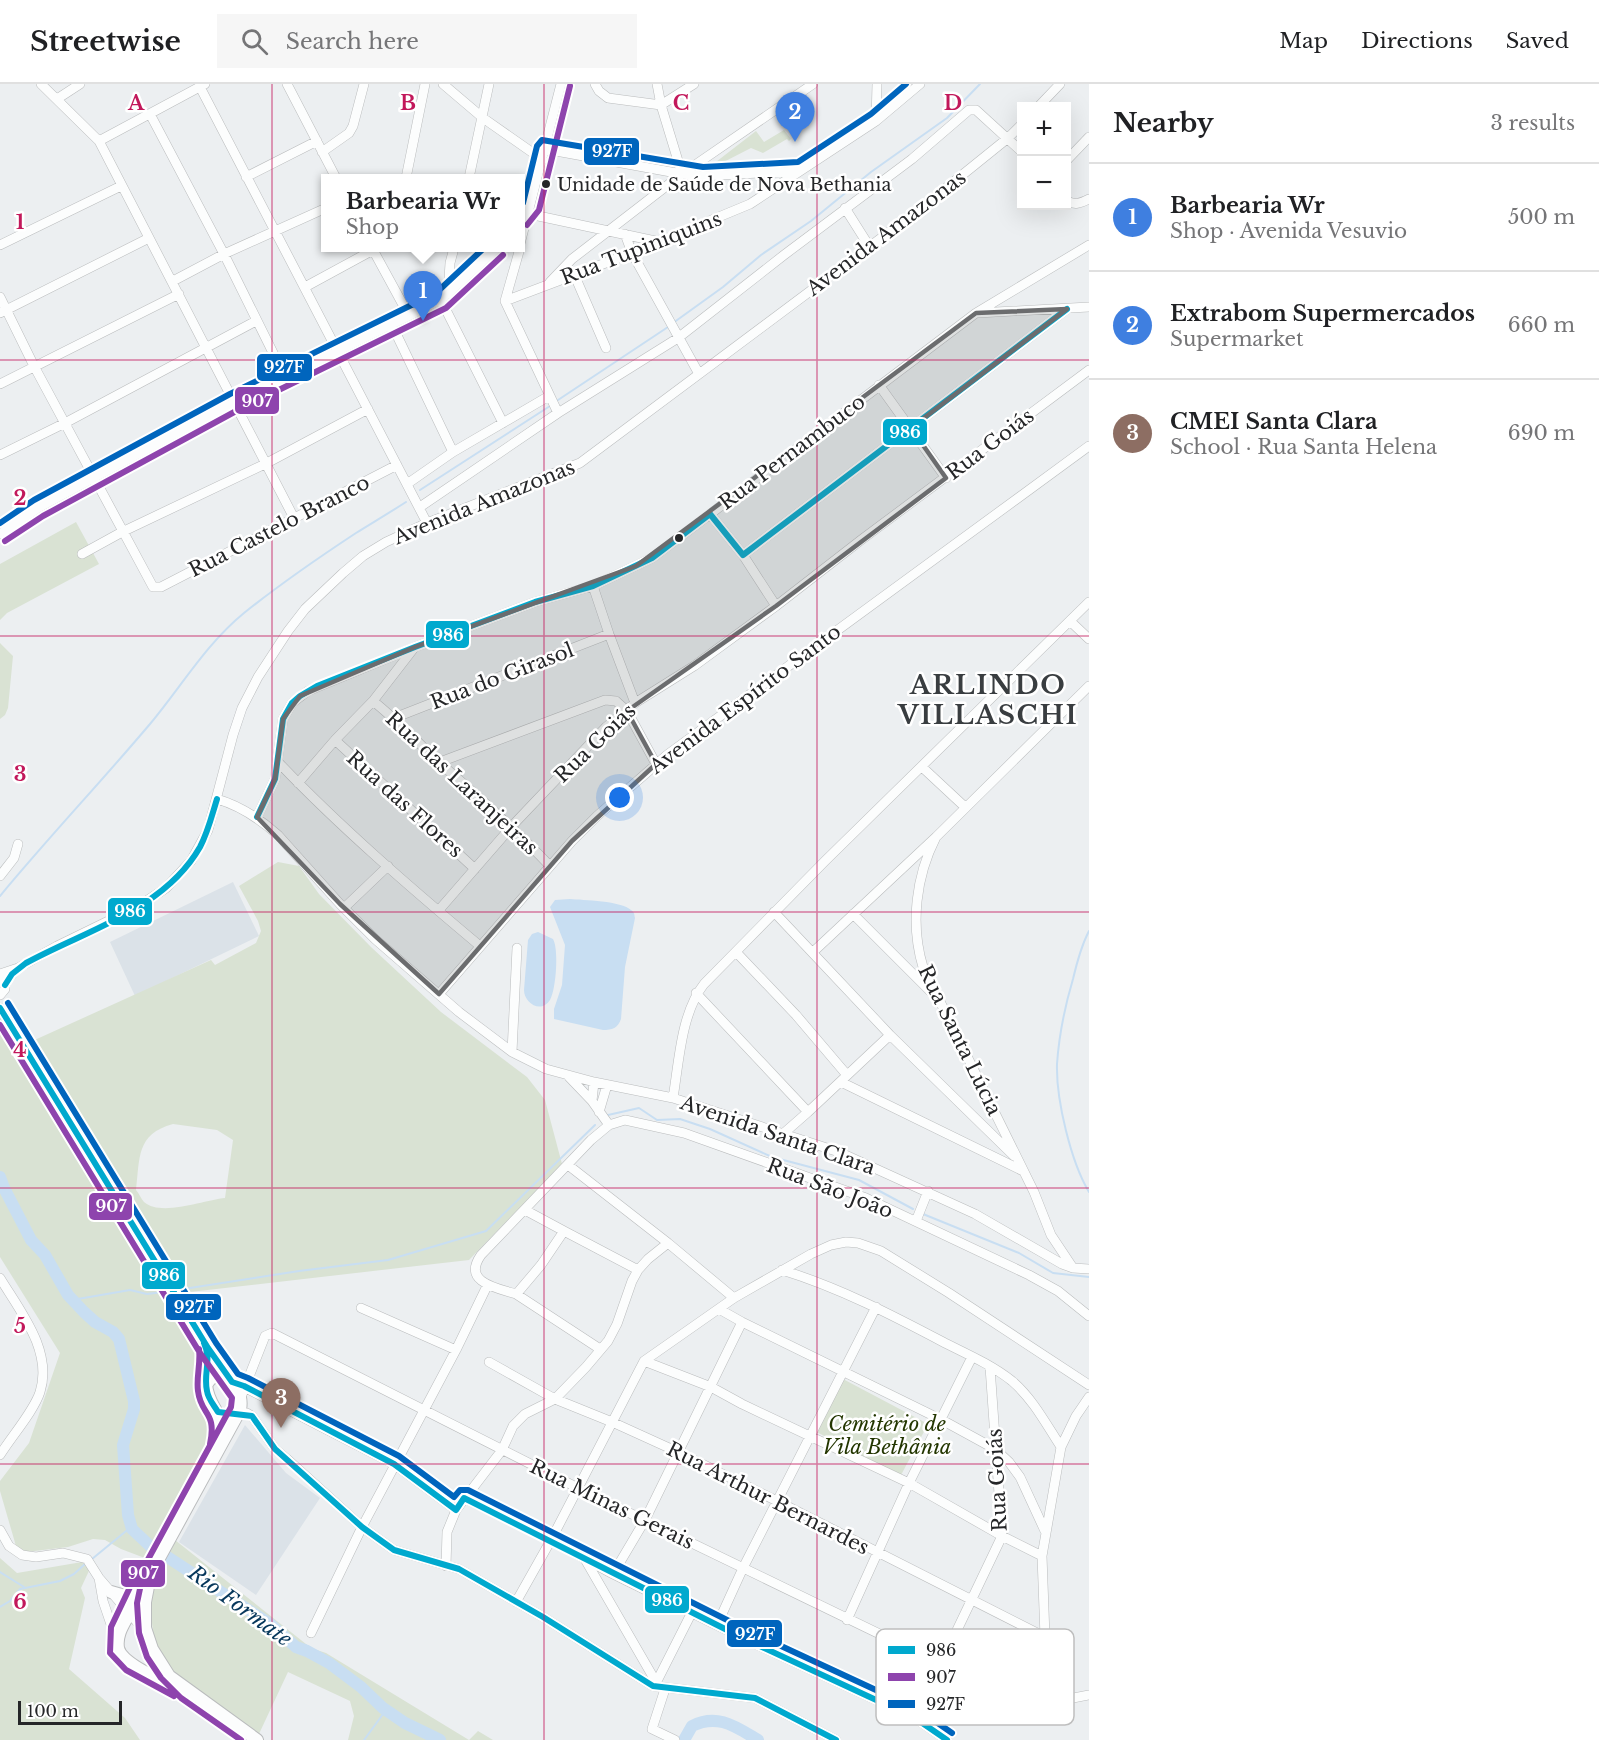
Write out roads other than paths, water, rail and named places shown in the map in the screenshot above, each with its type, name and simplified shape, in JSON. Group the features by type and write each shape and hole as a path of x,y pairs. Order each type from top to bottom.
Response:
{"main road":[{"path":"111,1592 125,1596 138,1590 153,1569 237,1414 241,1404 236,1385 214,1376 206,1385 207,1395 218,1412 222,1431 219,1446"},
{"path":"218,1412 232,1416 237,1414"},
{"path":"137,1621 145,1602 153,1569"},
{"path":"138,1590 137,1621 170,1676 257,1740"},
{"path":"137,1621 126,1624 120,1630 118,1650 131,1663 151,1676 195,1696"},
{"path":"131,1663 136,1664 145,1660 152,1648"}],"street":[{"path":"41,84 99,141 294,518"},
{"path":"57,99 80,84"},
{"path":"287,84 334,174"},
{"path":"322,152 349,133 364,84"},
{"path":"407,174 425,84"},
{"path":"443,84 483,118 543,160"},
{"path":"471,174 489,84"},
{"path":"561,84 546,149 527,213 660,242"},
{"path":"595,84 598,91 608,98 661,105 694,84"},
{"path":"657,84 682,174"},
{"path":"549,284 573,259 682,174 813,84"},
{"path":"876,121 877,84"},
{"name":"Rua Tupiniquins","path":"505,301 660,242 750,204 876,121 920,84"},
{"path":"1043,102 1060,84"},
{"path":"99,141 203,85 246,177 427,523"},
{"path":"420,507 558,413 845,208 912,159 969,110 976,110 1017,147"},
{"path":"150,114 224,254 285,377"},
{"name":"Avenida Amazonas","path":"1,985 18,968 139,906 166,888 191,861 200,848 217,799 242,708 258,677 288,631 323,590 363,556 386,542 427,523 580,463 920,209 1017,129"},
{"path":"1071,156 1089,138"},
{"path":"246,177 316,141"},
{"path":"546,149 682,174 801,171"},
{"path":"707,157 702,168 710,175"},
{"path":"0,245 122,186"},
{"path":"1071,202 1077,204 1089,199"},
{"path":"845,208 869,246"},
{"path":"172,281 224,254 321,210"},
{"path":"625,234 632,253 699,374"},
{"path":"3,312 149,238"},
{"name":"Rua Pernambuco","path":"257,817 271,789 279,763 283,719 286,711 300,696 317,686 535,602 593,586 651,558 976,313 1084,251 1089,245"},
{"path":"305,287 367,252"},
{"path":"374,252 408,314"},
{"path":"453,252 445,297 503,423"},
{"path":"0,534 19,519 234,402 445,297 493,252"},
{"path":"518,252 505,301 558,413"},
{"path":"574,274 606,348"},
{"path":"0,384 178,294"},
{"path":"0,297 3,312 122,532"},
{"path":"976,313 1089,307"},
{"path":"742,555 1068,309"},
{"path":"0,455 256,321"},
{"path":"391,323 453,452"},
{"name":"Rua Goiás","path":"439,910 512,826 606,727 636,703 694,666 776,606 1089,370"},
{"path":"879,385 946,477"},
{"path":"407,484 453,452 549,396"},
{"path":"82,554 122,532 265,464 368,409"},
{"name":"Avenida Espírito Santo","path":"439,994 550,866 597,816 656,764 784,667 1089,446"},
{"name":"Rua Castelo Branco","path":"122,532 151,585 160,587 397,465"},
{"path":"710,514 742,555 776,606"},
{"path":"593,586 636,703"},
{"path":"673,1098 686,1022 696,993 774,912 1089,602"},
{"path":"1070,621 1089,639"},
{"name":"Rua do Girasol","path":"394,718 609,634"},
{"path":"298,783 373,701 416,647"},
{"path":"813,952 936,837 1089,686"},
{"path":"440,762 605,700 616,701 627,711 656,764"},
{"name":"Rua das Laranjeiras","path":"373,701 512,826 550,866"},
{"name":"Rua das Flores","path":"335,740 475,869"},
{"path":"279,763 388,866 480,946"},
{"path":"922,767 964,807"},
{"name":"Avenida Santa Clara","path":"217,799 257,817 278,835 375,939 459,1012 512,1052 546,1069 606,1085 673,1098 839,1152 975,1214 1062,1264 1073,1268 1089,1269"},
{"name":"Rua Santa Lúcia","path":"936,837 921,878 916,935 923,966 1034,1192 1051,1235 1073,1268"},
{"path":"0,876 14,858 18,844"},
{"path":"344,908 388,866"},
{"path":"774,912 890,1035 1017,1160"},
{"path":"854,914 938,1000"},
{"path":"512,1052 517,948"},
{"path":"736,952 796,1015 844,1079 1023,1172"},
{"path":"1,985 2,1010 208,1348 236,1385 394,1464 456,1510"},
{"path":"696,993 808,1112"},
{"path":"784,1133 890,1035"},
{"path":"567,1075 601,1107 609,1125 591,1140 477,1261 476,1274 487,1286 516,1294 600,1349"},
{"path":"592,1101 594,1082"},
{"path":"601,1107 606,1085"},
{"path":"601,1107 622,1088"},
{"name":"Rua São João","path":"609,1125 625,1120 684,1134 836,1187 916,1221 1047,1284 1089,1316"},
{"path":"983,1150 1004,1131"},
{"path":"568,1166 668,1243 734,1298"},
{"path":"916,1221 928,1191"},
{"path":"525,1210 638,1270"},
{"path":"516,1294 541,1265 564,1232"},
{"path":"1040,1251 1049,1244 1051,1235"},
{"path":"516,1602 551,1540 644,1361 734,1298 831,1245 846,1242 869,1246 949,1293 1089,1385"},
{"path":"442,1564 447,1532 456,1510 502,1450 519,1419 555,1399 600,1349 617,1324 638,1270 668,1243"},
{"path":"782,1270 840,1290 990,1367 1011,1381 1025,1395 1061,1447"},
{"path":"0,1278 38,1344 44,1370 40,1394 0,1455"},
{"path":"311,1633 362,1527 456,1350 487,1286"},
{"path":"717,1625 777,1500 876,1307"},
{"path":"361,1308 456,1350"},
{"path":"719,1309 942,1420 995,1449 1020,1477 1046,1531"},
{"path":"613,1574 645,1520 742,1322"},
{"name":"Rua Minas Gerais","path":"236,1385 265,1336 272,1333 578,1488 876,1634"},
{"path":"206,1385 210,1360 208,1348"},
{"path":"847,1620 909,1483 972,1357"},
{"path":"644,1361 711,1386 909,1483 1042,1556"},
{"name":"Rua Arthur Bernardes","path":"489,1362 555,1399 678,1452 1031,1629"},
{"name":"Rua Goiás","path":"957,1629 1002,1536 990,1367"},
{"path":"1045,1629 1042,1556 1061,1447 1076,1416 1089,1397"},
{"path":"237,1414 247,1413 252,1416 275,1449 362,1527 394,1550 459,1569 665,1689 755,1698 836,1740"},
{"path":"464,1498 717,1625 876,1700"},
{"path":"0,1530 9,1546 22,1555 36,1557 63,1553 87,1559 99,1578 137,1621"},
{"path":"585,1559 655,1684"},
{"path":"99,1578 103,1602 113,1627 118,1650"},
{"path":"655,1684 692,1612"},
{"path":"665,1689 652,1729 672,1738"},
{"path":"1074,1697 1089,1695"},
{"path":"926,1725 947,1740"}],"water":[{"path":"570,899 620,905 634,914 625,967 621,1019 612,1029 603,1030 554,1019 554,1009 562,985 565,945 550,907 555,900"},
{"path":"538,932 553,939 556,960 552,995 550,1000 542,1006 530,1003 524,990 528,940 532,934"}],"waterway":[{"path":"673,323 723,287 761,255 811,221 871,172 947,118 980,84"},
{"path":"558,400 668,327"},
{"path":"420,490 550,406"},
{"path":"0,896 150,724 230,625 299,572 406,502"},
{"path":"1089,931 1067,1000 1057,1064 1059,1095 1066,1130 1076,1164 1089,1192"},
{"path":"608,1115 639,1108 657,1120 680,1119 710,1129 772,1157 859,1180 913,1209"},
{"path":"177,1290 388,1260 486,1231 595,1125"},
{"name":"Rio Formate","path":"0,1177 31,1240 45,1255 68,1295 95,1322 113,1332 119,1339 134,1401 134,1409 123,1445 128,1515 132,1529 149,1545 270,1624 296,1647 329,1663 361,1687 383,1708 405,1723 440,1740"},
{"path":"923,1214 1019,1253 1053,1273 1089,1277"},
{"path":"72,1300 130,1290 147,1294 171,1291"},
{"path":"92,1559 131,1527"},
{"path":"0,1607 10,1601 20,1589 60,1581 74,1574 85,1564"},
{"path":"0,1572 24,1587"},
{"path":"364,1740 386,1710"},
{"name":"Rio Formate","path":"684,1740 692,1726 710,1721 726,1723 758,1740"}],"place":[{"name":"Extrabom Supermercados","path":"795,142"},
{"name":"Unidade de Saúde de Nova Bethania","path":"546,184"},
{"name":"Barbearia Wr","path":"423,321"},
{"name":"CMEI Santa Clara","path":"281,1428"}],"district":[{"name":"ARLINDO VILLASCHI","path":"988,700"}],"park label":[{"name":"Cemitério de Vila Bethânia","path":"887,1436"}]}
